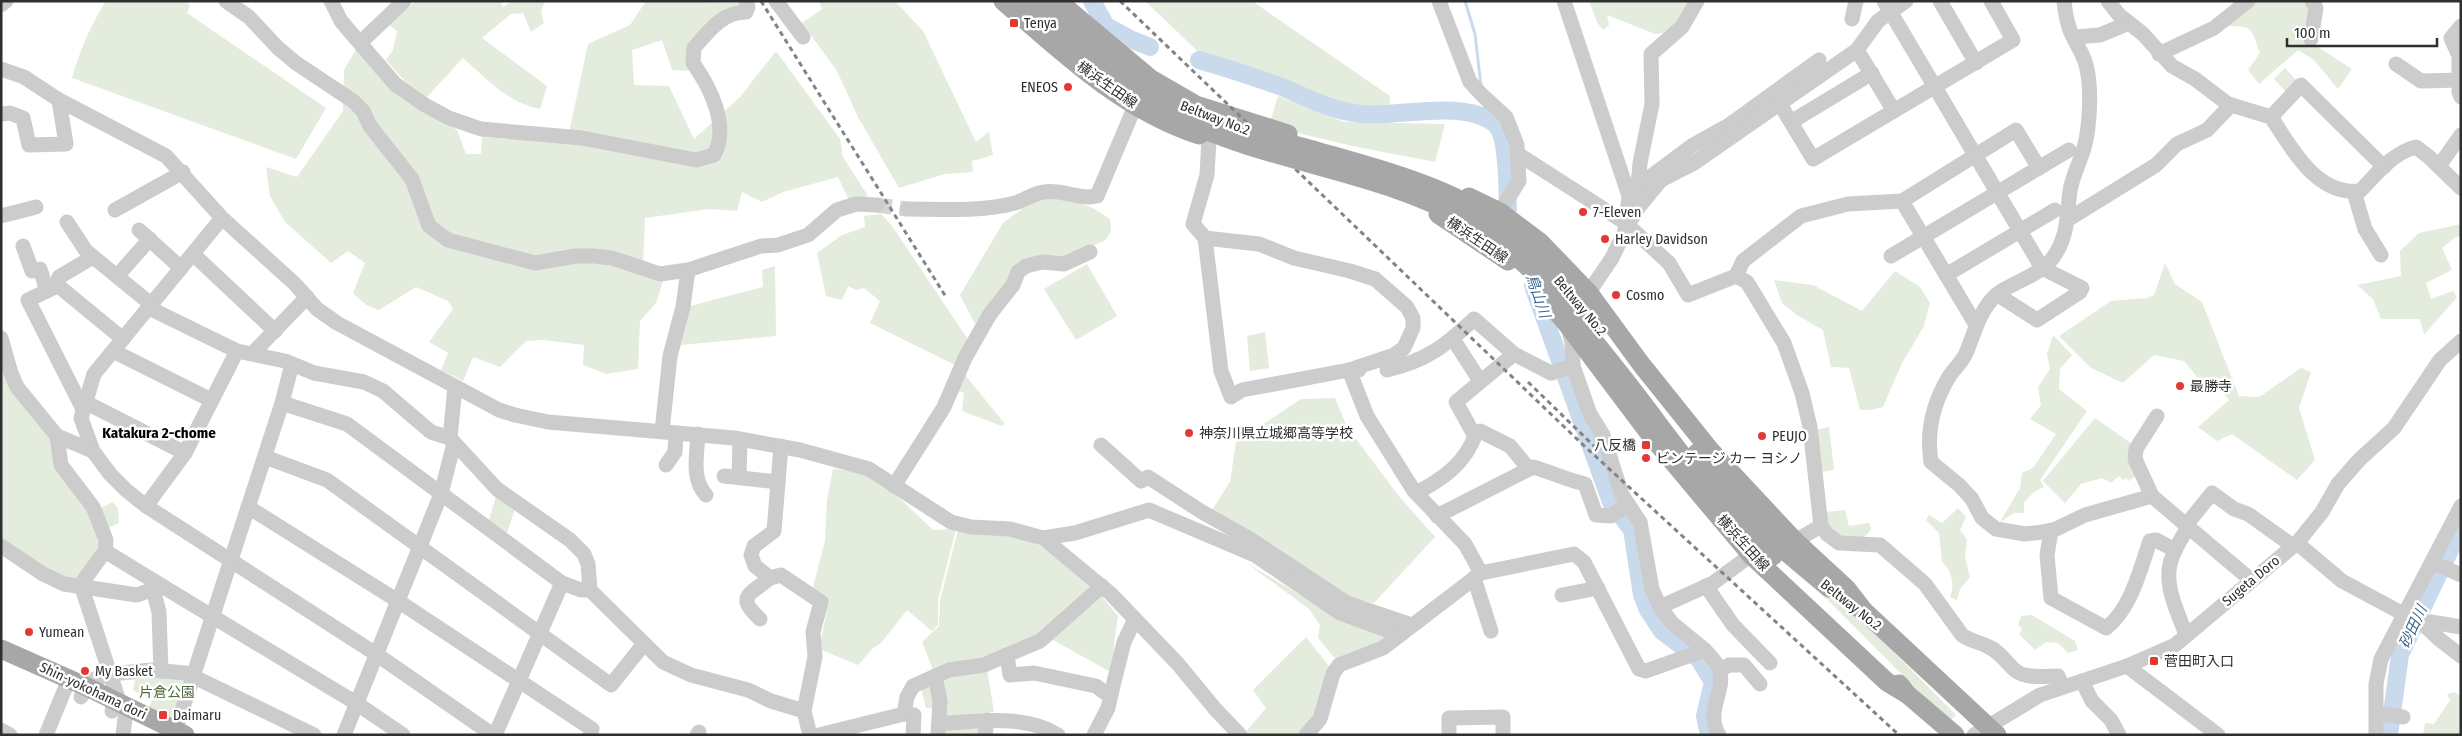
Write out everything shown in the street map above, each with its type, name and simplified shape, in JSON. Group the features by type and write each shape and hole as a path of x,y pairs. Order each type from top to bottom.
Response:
{"main road":[{"name":"横浜生田線","path":"1003,1 1078,65 1135,106 1174,126 1248,151 1355,178 1396,192 1446,218 1503,256 1544,296 1652,437 1751,555 1888,682 1907,694"},
{"name":"Beltway No.2","path":"1022,1 1112,77 1139,96 1181,120 1258,149 1389,187 1437,206 1467,221 1512,253 1562,300 1724,507 1782,548 1838,596 1864,611 1986,732"},
{"name":"Beltway No.2","path":"1042,1 1119,66 1178,104 1224,124 1389,172 1444,192 1522,241 1575,295 1684,438 1782,548 1907,694 1955,735"},
{"path":"1058,1 1151,79 1196,105 1422,173 1500,212 1540,242 1588,293 1641,364 1710,450 1782,548"},
{"name":"Shin-yokohama dori","path":"1,649 75,688 119,716 174,734"},
{"name":"Shin-yokohama dori","path":"1,661 75,688"}],"street":[{"path":"1,5 6,1"},
{"path":"226,1 249,17 278,48 296,63 353,101 363,111 370,126 412,179 429,226 448,240 535,263 576,256 594,256 612,258 660,274 688,270 761,246 778,245 808,236 837,210 856,204 877,206"},
{"path":"330,1 341,21 396,84 433,109 481,129 582,138 685,160 703,160 714,155 719,146 719,126 715,104 704,77 691,58 694,48 723,18 737,12 746,12 748,7 746,1"},
{"path":"360,42 404,1"},
{"path":"776,1 803,37"},
{"path":"1439,1 1470,82 1506,117 1514,131 1518,154 1519,181 1480,240"},
{"path":"1564,1 1634,191"},
{"path":"1626,228 1652,104 1651,54 1682,27 1697,1"},
{"path":"1852,19 1856,1"},
{"path":"1720,670 1696,653 1660,607 1652,588 1640,522 1627,505 1618,485 1603,435 1590,414 1573,366 1572,342 1567,324 1612,258 1638,208 1661,180 1694,163 1857,50 1887,6 1906,1"},
{"path":"1940,1 1976,62"},
{"path":"1780,104 1813,160 2014,40 1990,1"},
{"path":"2064,1 2069,29 2075,37 2087,66 2089,119 2084,146 2070,190 2068,220 2062,242 2055,256 2042,268 1993,298 1976,325 1965,355 1951,374 1940,394 1931,424 1928,447 1931,462 1960,485 1982,518 1996,530 2025,534 2051,530 2085,515 2152,496"},
{"path":"2108,1 2129,23 2143,34 2159,54 2172,66 2231,106 2271,117 2301,162 2316,177 2338,188 2354,192 2360,191 2384,166 2403,150 2416,147 2461,188"},
{"path":"2159,54 2214,28 2248,1"},
{"path":"2311,39 2316,8 2312,1"},
{"path":"1887,6 2042,268 2082,288 2080,292 2038,320 1998,295"},
{"path":"2075,37 2100,34 2129,23"},
{"path":"2461,26 2451,38 2459,56 2461,97"},
{"path":"1857,50 1894,111"},
{"path":"1634,191 1693,145 1729,125 1819,60"},
{"path":"2396,64 2421,80 2459,80"},
{"path":"1,69 24,77 59,100 149,145 166,156 183,172 222,218 307,298 337,323 498,410 548,422 698,434 781,446 869,469 951,522 971,527 1010,529 1043,538 1102,586 1178,664 1216,710 1240,735"},
{"path":"1791,122 1872,73"},
{"path":"2271,117 2302,85 2384,166"},
{"path":"1,114 10,113 23,118 29,145 66,144 59,100"},
{"path":"907,209 979,208 1015,203 1042,192 1060,191 1089,198 1097,196 1135,106"},
{"path":"2068,220 2156,165 2177,144 2206,130 2231,106"},
{"path":"1518,154 1626,228 1633,230 1669,263 1688,295 1736,276 1743,261 1801,216 1848,204 1902,201 2016,130 2039,168"},
{"path":"2439,166 2461,135"},
{"path":"1205,238 1260,244 1294,258 1350,270 1375,279 1407,307 1413,318 1413,328 1404,348 1394,354 1349,370 1242,390 1231,396 1221,371 1205,238 1193,224 1207,175 1209,138"},
{"path":"1891,256 2069,150"},
{"path":"115,210 183,172"},
{"path":"2354,192 2365,229 2381,255"},
{"path":"1902,201 1976,325"},
{"path":"1,216 36,207"},
{"path":"1946,275 2055,210"},
{"path":"222,218 94,374 81,418 93,451 126,490 146,506 376,654 494,735 562,583"},
{"path":"67,222 86,251 117,276 150,307 244,353 292,364 314,373 374,386 432,432 452,440 497,489 570,540 584,554 588,564 590,590 662,662 691,675 748,690 771,701 804,711"},
{"path":"117,276 144,235 181,268"},
{"path":"24,246 32,271 40,269 52,287 123,339"},
{"path":"894,486 944,408 965,358 990,314 1012,285 1018,272 1026,266 1042,262 1064,264 1090,252"},
{"path":"193,254 274,331"},
{"path":"93,257 59,277 52,287 28,300 84,406 184,453"},
{"path":"666,465 675,452 669,432 670,356 683,307 688,270"},
{"path":"1736,276 1747,282 1784,343 1802,394 1810,427 1821,526 1827,534 1839,542 1880,545 1925,584 1962,635 1969,640 1988,646 2006,659 2017,672 2029,676 2058,676 2064,686"},
{"path":"146,506 184,453 211,400 244,353 274,331 307,298"},
{"path":"1349,370 1381,370 1406,365 1434,353 1453,339 1474,318 1514,354 1551,373 1557,373 1573,366"},
{"path":"1,338 11,373 18,387 57,436 93,451"},
{"path":"1453,339 1480,381"},
{"name":"Sugeta Doro","path":"1986,732 2040,696 2064,686 2127,666 2175,646 2186,634 2295,544 2322,512 2338,484 2359,460 2394,428 2440,360 2461,341"},
{"path":"113,351 211,400"},
{"path":"1476,433 1472,431 1456,402 1514,354"},
{"path":"174,734 265,457 292,364"},
{"path":"1349,370 1367,416 1416,493 1465,544 1477,576 1492,631"},
{"path":"344,735 441,494 452,440 455,387"},
{"path":"282,403 347,424 562,583 581,590 590,590"},
{"path":"2157,416 2136,449 2135,459 2152,496 2251,580"},
{"path":"1416,493 1450,473 1461,461 1476,433 1480,431 1510,446 1529,469"},
{"path":"698,434 696,472 698,486 706,495"},
{"path":"57,436 61,465 93,507 106,540 104,551 80,587"},
{"path":"739,478 740,439"},
{"path":"770,578 755,566 751,555 754,546 774,531 781,446"},
{"path":"1101,446 1141,481 1148,477 1202,512 1250,539 1347,603 1412,625"},
{"path":"265,457 327,480 611,685 643,645"},
{"path":"1437,516 1534,467 1551,472 1565,480 1585,484 1596,515 1611,516 1627,505"},
{"path":"724,476 778,482"},
{"path":"2186,634 2170,591 2169,571 2172,556 2187,526 2212,493 2234,509 2248,514 2295,544 2342,581 2414,618 2431,622 2460,624"},
{"path":"2376,735 2380,713 2377,670 2387,644 2414,618 2432,562 2461,506"},
{"path":"248,507 398,601 519,681 592,730 590,735"},
{"path":"1043,538 1075,533 1149,510 1255,555 1340,613 1400,635"},
{"path":"1782,548 1821,526"},
{"path":"2051,530 2047,555 2052,598 2106,628 2117,619 2136,580 2150,541 2156,540 2175,550"},
{"path":"1,546 43,574 64,584 136,595 157,587"},
{"path":"104,551 157,587 213,616 356,703 404,735"},
{"path":"1306,735 1320,718 1333,674 1339,665 1383,648 1477,576 1574,554 1584,562 1639,669 1646,671 1696,653"},
{"path":"1660,607 1706,586 1751,555"},
{"path":"2432,562 2456,573"},
{"path":"760,619 747,606 746,601 748,596 770,578 781,575 821,602 813,632 815,657 804,711 810,735"},
{"path":"904,714 907,697 913,686 949,670 984,665 1040,640 1102,586"},
{"path":"1706,586 1733,625 1770,663"},
{"path":"80,587 118,695 119,716"},
{"path":"157,587 161,671"},
{"path":"1562,595 1598,588"},
{"path":"2414,618 2461,656"},
{"path":"1094,735 1108,708 1124,642 1135,619"},
{"path":"1007,655 1010,675 1034,673 1096,686 1104,692 1111,694"},
{"path":"1720,670 1729,665 1744,665 1760,684"},
{"path":"2127,666 2218,735"},
{"path":"1719,735 1714,725 1713,714 1720,680 1720,670"},
{"path":"46,735 75,688 111,674 161,671 194,675 314,735"},
{"path":"935,676 940,701 938,729 986,727 998,719 1035,731 1049,729 1058,735"},
{"path":"2082,681 2092,701 2111,720 2119,735"},
{"path":"2380,713 2403,717"},
{"path":"819,735 904,714 914,715 913,735"},
{"path":"1449,735 1449,718 1494,717 1503,717 1503,735"},
{"path":"1,730 10,735"}],"green space":[{"path":"106,1 185,1 190,5 187,13 326,108 296,159 72,78 86,38"},
{"path":"416,1 500,1 503,7 512,1 545,1 541,11 544,23 531,32 523,13 511,14 482,38 547,86 540,109 528,106 508,96 463,58 427,97 405,81 386,60 393,50 397,31 388,24"},
{"path":"646,1 743,3 714,19 693,71 672,70 662,40 632,50 634,85 669,86 694,139 740,97 776,51 840,139 843,157 868,196 849,200 838,177 783,192 762,202 742,192 737,211 709,209 645,218 643,264 663,281 656,303 640,321 638,369 606,374 583,365 584,345 543,340 526,341 500,367 473,357 463,381 441,370 448,353 429,342 453,309 448,301 416,287 379,310 366,305 353,293 365,263 348,251 331,263 285,222 270,196 266,167 297,177 343,111 344,70 358,46 393,88 457,130 466,154 481,154 482,137 567,142 588,44 630,25"},
{"path":"819,1 895,1 923,31 976,142 989,132 993,155 972,161 973,172 945,174 899,188 858,117 837,71 802,23 822,9"},
{"path":"1145,1 1252,1 1390,96 1390,108 1350,108 1313,99 1276,79 1207,60"},
{"path":"1589,1 1695,1 1674,32 1655,34 1607,15 1609,25 1603,30 1597,22"},
{"path":"2255,1 2309,1 2307,40 2352,69 2338,89 2314,60 2298,50 2259,84 2248,70 2260,53 2253,34 2248,28 2228,26 2227,23"},
{"path":"2285,68 2298,82 2287,93 2274,79"},
{"path":"1278,96 1344,122 1445,124 1435,162 1352,146 1269,126"},
{"path":"1060,195 1093,208 1110,219 1111,231 1106,240 1062,260 1019,264 975,324 960,295 1003,223 1040,196"},
{"path":"881,214 892,226 969,341 957,366 870,323 880,301 864,288 856,290 848,286 842,300 826,296 817,253 842,235 865,227 864,216"},
{"path":"2461,224 2461,236 2456,237 2442,248 2452,270 2426,283 2431,299 2453,291 2457,297 2424,335 2420,319 2381,319 2373,299 2357,285 2401,276 2400,251 2419,233"},
{"path":"2165,263 2175,284 2202,302 2239,396 2259,397 2301,368 2311,372 2299,408 2315,460 2297,480 2232,434 2217,441 2198,427 2229,400 2219,388 2210,393 2184,361 2154,355 2123,383 2091,368 2059,336 2111,301 2147,298 2154,295"},
{"path":"1087,264 1117,316 1076,340 1044,289"},
{"path":"775,266 776,336 681,345 690,306 763,287 762,270"},
{"path":"1895,271 1920,287 1930,303 1924,326 1902,363 1883,407 1860,410 1849,368 1831,367 1823,330 1797,315 1782,303 1774,280 1813,285 1862,311"},
{"path":"1265,332 1269,368 1250,371 1247,336"},
{"path":"2053,335 2072,355 2060,369 2059,389 2087,411 2040,480 2044,487 2034,492 2024,502 2024,513 2014,513 2000,522 2020,488 2022,473 2033,468 2056,434 2030,419 2041,405 2038,387 2050,369 2047,354"},
{"path":"1,350 54,437 100,532 99,548 79,581 65,579 1,540"},
{"path":"965,375 1005,424 1002,426 962,411 964,393 956,390"},
{"path":"1335,398 1347,427 1398,495 1435,537 1374,603 1348,598 1212,510 1230,482 1236,442 1301,399"},
{"path":"2095,418 2135,446 2127,458 2135,476 2129,481 2126,478 2123,480 2119,476 2111,483 2102,478 2081,484 2065,503 2043,481"},
{"path":"1829,427 1834,470 1821,472 1816,430"},
{"path":"833,469 861,472 891,490 933,530 956,529 938,600 938,625 932,631 907,610 881,643 873,648 858,665 819,649 828,605 813,587 825,541 827,500"},
{"path":"496,496 515,509 507,533 489,520"},
{"path":"113,502 118,509 119,523 106,529 99,509"},
{"path":"1958,508 1966,517 1960,530 1967,540 1965,557 1970,577 1960,589 1957,600 1950,597 1952,578 1942,562 1939,533 1926,520 1929,515 1942,523"},
{"path":"1845,510 1849,526 1869,523 1871,529 1867,534 1852,540 1830,532 1825,512"},
{"path":"958,530 1008,534 1032,540 1092,585 1118,616 1114,645 1114,674 1055,641 1038,637 985,657 994,712 945,718 934,672 922,642 939,626 940,601"},
{"path":"1248,564 1337,617 1388,639 1338,662 1318,638 1320,625 1309,609"},
{"path":"1795,567 1873,631 1956,715 1949,722"},
{"path":"2032,615 2075,641 2078,650 2068,653 2058,643 2046,642 2035,650 2019,634 2022,629 2018,625 2021,616"},
{"path":"1306,637 1332,670 1317,717 1302,735 1247,735 1245,733 1266,708 1253,690"},
{"name":"片倉公園","path":"142,674 188,679 172,719 148,710 152,700 133,690 136,678"},
{"path":"931,683 937,709 926,708 921,688"},
{"path":"2454,692 2461,696 2461,735 2423,735 2425,723 2434,724 2450,700 2447,694"},
{"path":"978,723 981,735 943,735 949,727"}],"waterway":[{"name":"鳥山川","path":"1092,1 1106,26 1150,47"},
{"path":"1465,1 1475,34 1481,86"},
{"name":"鳥山川","path":"1199,60 1282,87 1320,104 1350,112 1376,115 1449,110 1482,116 1495,124 1500,130 1503,140 1508,209"},
{"path":"1484,105 1486,118"},
{"name":"鳥山川","path":"1533,286 1611,502 1632,530 1642,595 1648,610 1662,631 1699,659 1713,682 1705,716 1709,735"},
{"name":"砂田川","path":"2389,735 2400,655 2461,527"}],"tunnel":[{"path":"877,205 907,209"}],"railway":[{"path":"761,1 946,297"},
{"path":"1120,1 1580,442 1899,735"},
{"path":"1528,382 1594,446"}],"place":[{"name":"Tenya","path":"1014,23"},
{"name":"ENEOS","path":"1068,87"},
{"name":"7-Eleven","path":"1583,212"},
{"name":"Harley Davidson","path":"1605,239"},
{"name":"Cosmo","path":"1616,295"},
{"name":"最勝寺","path":"2180,386"},
{"name":"神奈川県立城郷高等学校","path":"1189,433"},
{"name":"PEUJO","path":"1762,436"},
{"name":"八反橋","path":"1646,445"},
{"name":"ビンテージ カー ヨシノ","path":"1646,458"},
{"name":"Yumean","path":"29,632"},
{"name":"菅田町入口","path":"2154,661"},
{"name":"My Basket","path":"85,671"},
{"name":"Daimaru","path":"163,715"}],"district":[{"name":"Katakura 2-chome","path":"159,433"}]}
